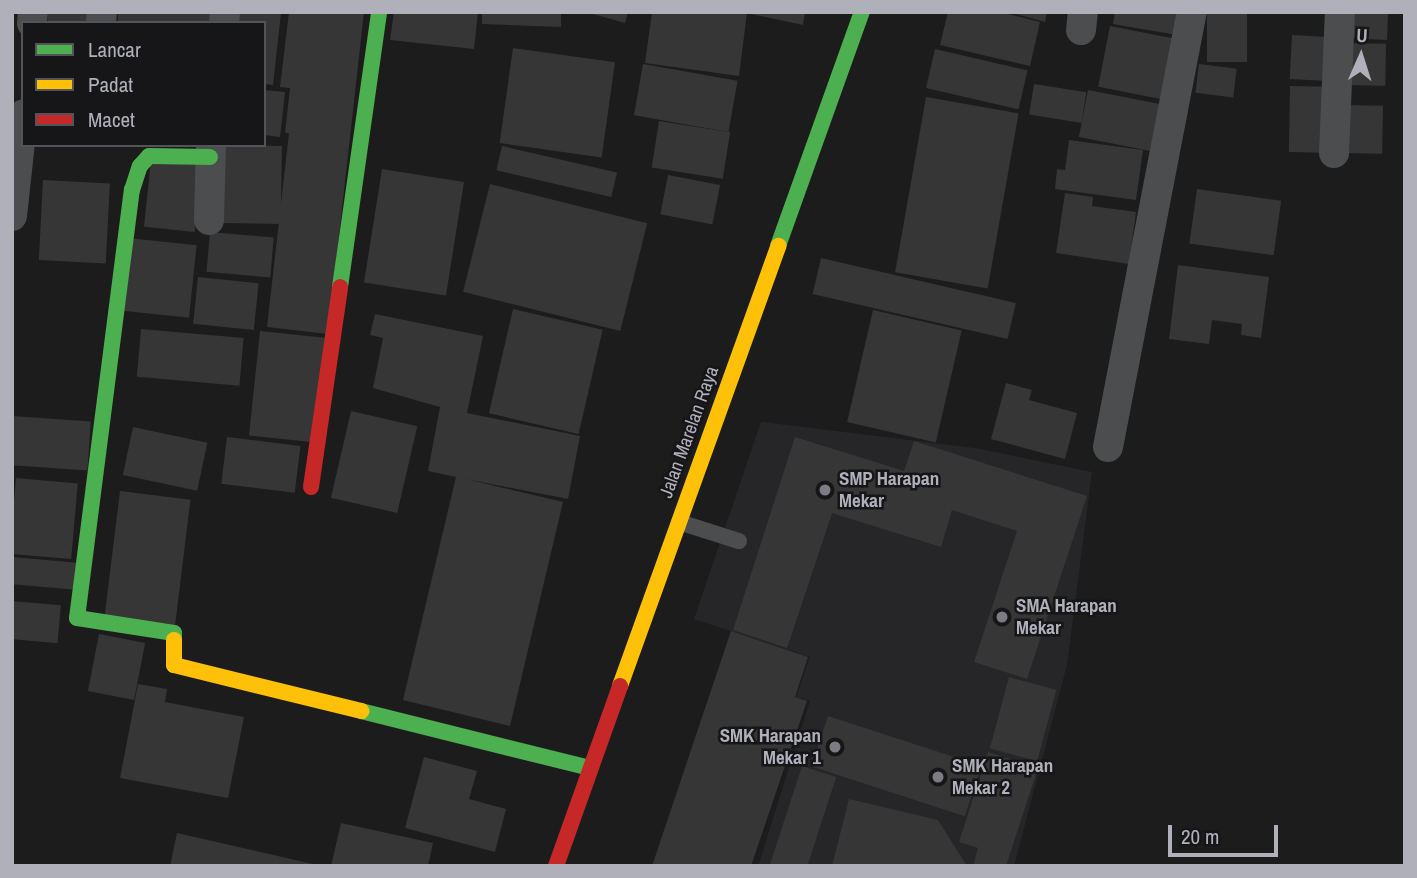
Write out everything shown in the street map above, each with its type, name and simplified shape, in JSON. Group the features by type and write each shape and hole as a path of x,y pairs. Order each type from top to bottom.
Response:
{"street":[{"path":"311,487 379,12"},
{"name":"Jalan Marelan Raya","path":"556,866 862,12"},
{"path":"1108,447 1192,12"},
{"path":"1334,153 1340,12"},
{"path":"12,216 21,133"},
{"path":"209,220 211,151 149,156 140,166 132,190 77,618 174,633 174,665 590,768"}],"lane":[{"path":"678,522 739,541"}],"shaded area":[{"path":"761,422 975,448 1092,472 1067,665 1014,866 758,866 810,701 796,697 810,657 694,619"}],"building":[{"path":"48,12 94,12 94,21 48,21"},
{"path":"118,12 219,12 219,21 118,21"},
{"path":"234,12 281,13 273,85 266,84 266,21 233,21"},
{"path":"289,12 364,12 328,334 267,327 289,133 285,133 290,88 280,87"},
{"path":"394,12 478,12 474,49 390,40"},
{"path":"482,12 561,12 561,27 482,24"},
{"path":"586,12 628,12 625,23"},
{"path":"652,12 805,12 803,25 747,13 739,76 645,63"},
{"path":"948,12 1000,12 1040,22 1030,66 940,45"},
{"path":"1009,12 1047,12 1045,22"},
{"path":"1115,12 1181,12 1177,35 1113,24"},
{"path":"1207,12 1247,12 1247,62 1207,62"},
{"path":"1352,12 1388,12 1387,40 1344,38"},
{"path":"1110,26 1174,38 1162,99 1098,87"},
{"path":"1292,35 1334,37 1332,81 1290,79"},
{"path":"1342,43 1386,44 1385,86 1341,85"},
{"path":"513,48 615,62 602,157 500,143"},
{"path":"935,49 1028,70 1019,109 926,88"},
{"path":"643,64 738,81 729,132 634,115"},
{"path":"1199,64 1237,69 1233,97 1195,93"},
{"path":"1034,84 1086,92 1081,123 1029,115"},
{"path":"1290,86 1330,87 1329,153 1289,152"},
{"path":"266,90 285,92 280,137 266,135"},
{"path":"1088,90 1168,105 1158,153 1079,137"},
{"path":"926,97 1019,113 988,289 895,272"},
{"path":"1340,105 1383,106 1382,154 1339,153"},
{"path":"659,121 730,132 723,179 652,167"},
{"path":"1069,140 1143,150 1136,200 1055,189 1057,169 1065,170"},
{"path":"282,146 281,224 222,223 223,147"},
{"path":"502,146 617,173 611,197 496,170"},
{"path":"151,160 202,165 195,232 144,227"},
{"path":"382,169 464,182 446,296 364,283"},
{"path":"668,175 720,185 712,224 660,214"},
{"path":"43,180 110,184 106,263 39,260"},
{"path":"490,184 647,223 620,331 463,292"},
{"path":"1197,189 1281,201 1274,255 1189,243"},
{"path":"1065,193 1093,197 1092,206 1136,212 1129,264 1056,253"},
{"path":"210,232 274,238 270,277 207,272"},
{"path":"128,238 197,245 189,318 120,311"},
{"path":"821,258 1016,303 1008,339 813,294"},
{"path":"1178,265 1269,277 1261,338 1241,335 1242,324 1212,320 1209,344 1169,339"},
{"path":"198,277 259,283 254,330 193,324"},
{"path":"513,309 603,330 579,434 489,413"},
{"path":"873,310 962,330 936,443 847,422"},
{"path":"375,314 483,336 467,413 580,436 568,499 466,479 563,502 510,726 403,700 456,477 428,471 440,407 373,388 383,338 370,335"},
{"path":"141,329 244,338 239,386 137,377"},
{"path":"260,331 327,338 316,442 249,435"},
{"path":"1006,383 1032,390 1029,400 1077,413 1065,459 991,439"},
{"path":"351,411 417,426 397,513 331,498"},
{"path":"12,416 91,422 87,470 12,465"},
{"path":"133,427 207,443 197,491 123,475"},
{"path":"227,437 300,446 295,493 221,484"},
{"path":"795,437 904,471 914,441 1087,496 1027,679 974,662 1017,531 952,510 941,547 832,513 787,648 733,630"},
{"path":"16,478 78,483 71,559 12,554"},
{"path":"120,491 190,500 175,626 105,617"},
{"path":"12,557 78,563 75,590 12,584"},
{"path":"12,601 61,605 58,643 12,639"},
{"path":"731,631 808,657 795,697 807,701 751,866 652,866"},
{"path":"99,634 145,643 134,700 88,691"},
{"path":"1009,677 1056,690 1037,761 990,748"},
{"path":"138,684 167,689 165,702 244,717 228,798 120,778"},
{"path":"828,716 981,766 965,816 812,766"},
{"path":"988,752 1038,768 1006,866 973,866 978,848 959,842"},
{"path":"424,757 477,771 469,799 506,809 495,852 405,828"},
{"path":"802,766 836,777 807,866 770,866"},
{"path":"849,799 938,820 967,866 832,866"},
{"path":"341,823 433,843 428,866 331,866"},
{"path":"177,833 317,865 317,866 170,866"}],"traffic: fast":[{"path":"340,287 379,12"},
{"path":"778,246 862,12"},
{"path":"174,640 174,633 77,618 132,190 140,166 149,156 210,157"},
{"path":"361,711 590,768"}],"traffic: slow":[{"path":"620,686 778,246"},
{"path":"174,640 174,665 361,711"}],"traffic: jam":[{"path":"311,487 340,287"},
{"path":"556,866 620,686"}],"place":[{"name":"SMP Harapan Mekar","path":"825,490"},
{"name":"SMA Harapan Mekar","path":"1002,617"},
{"name":"SMK Harapan Mekar 1","path":"835,747"},
{"name":"SMK Harapan Mekar 2","path":"938,777"}]}
